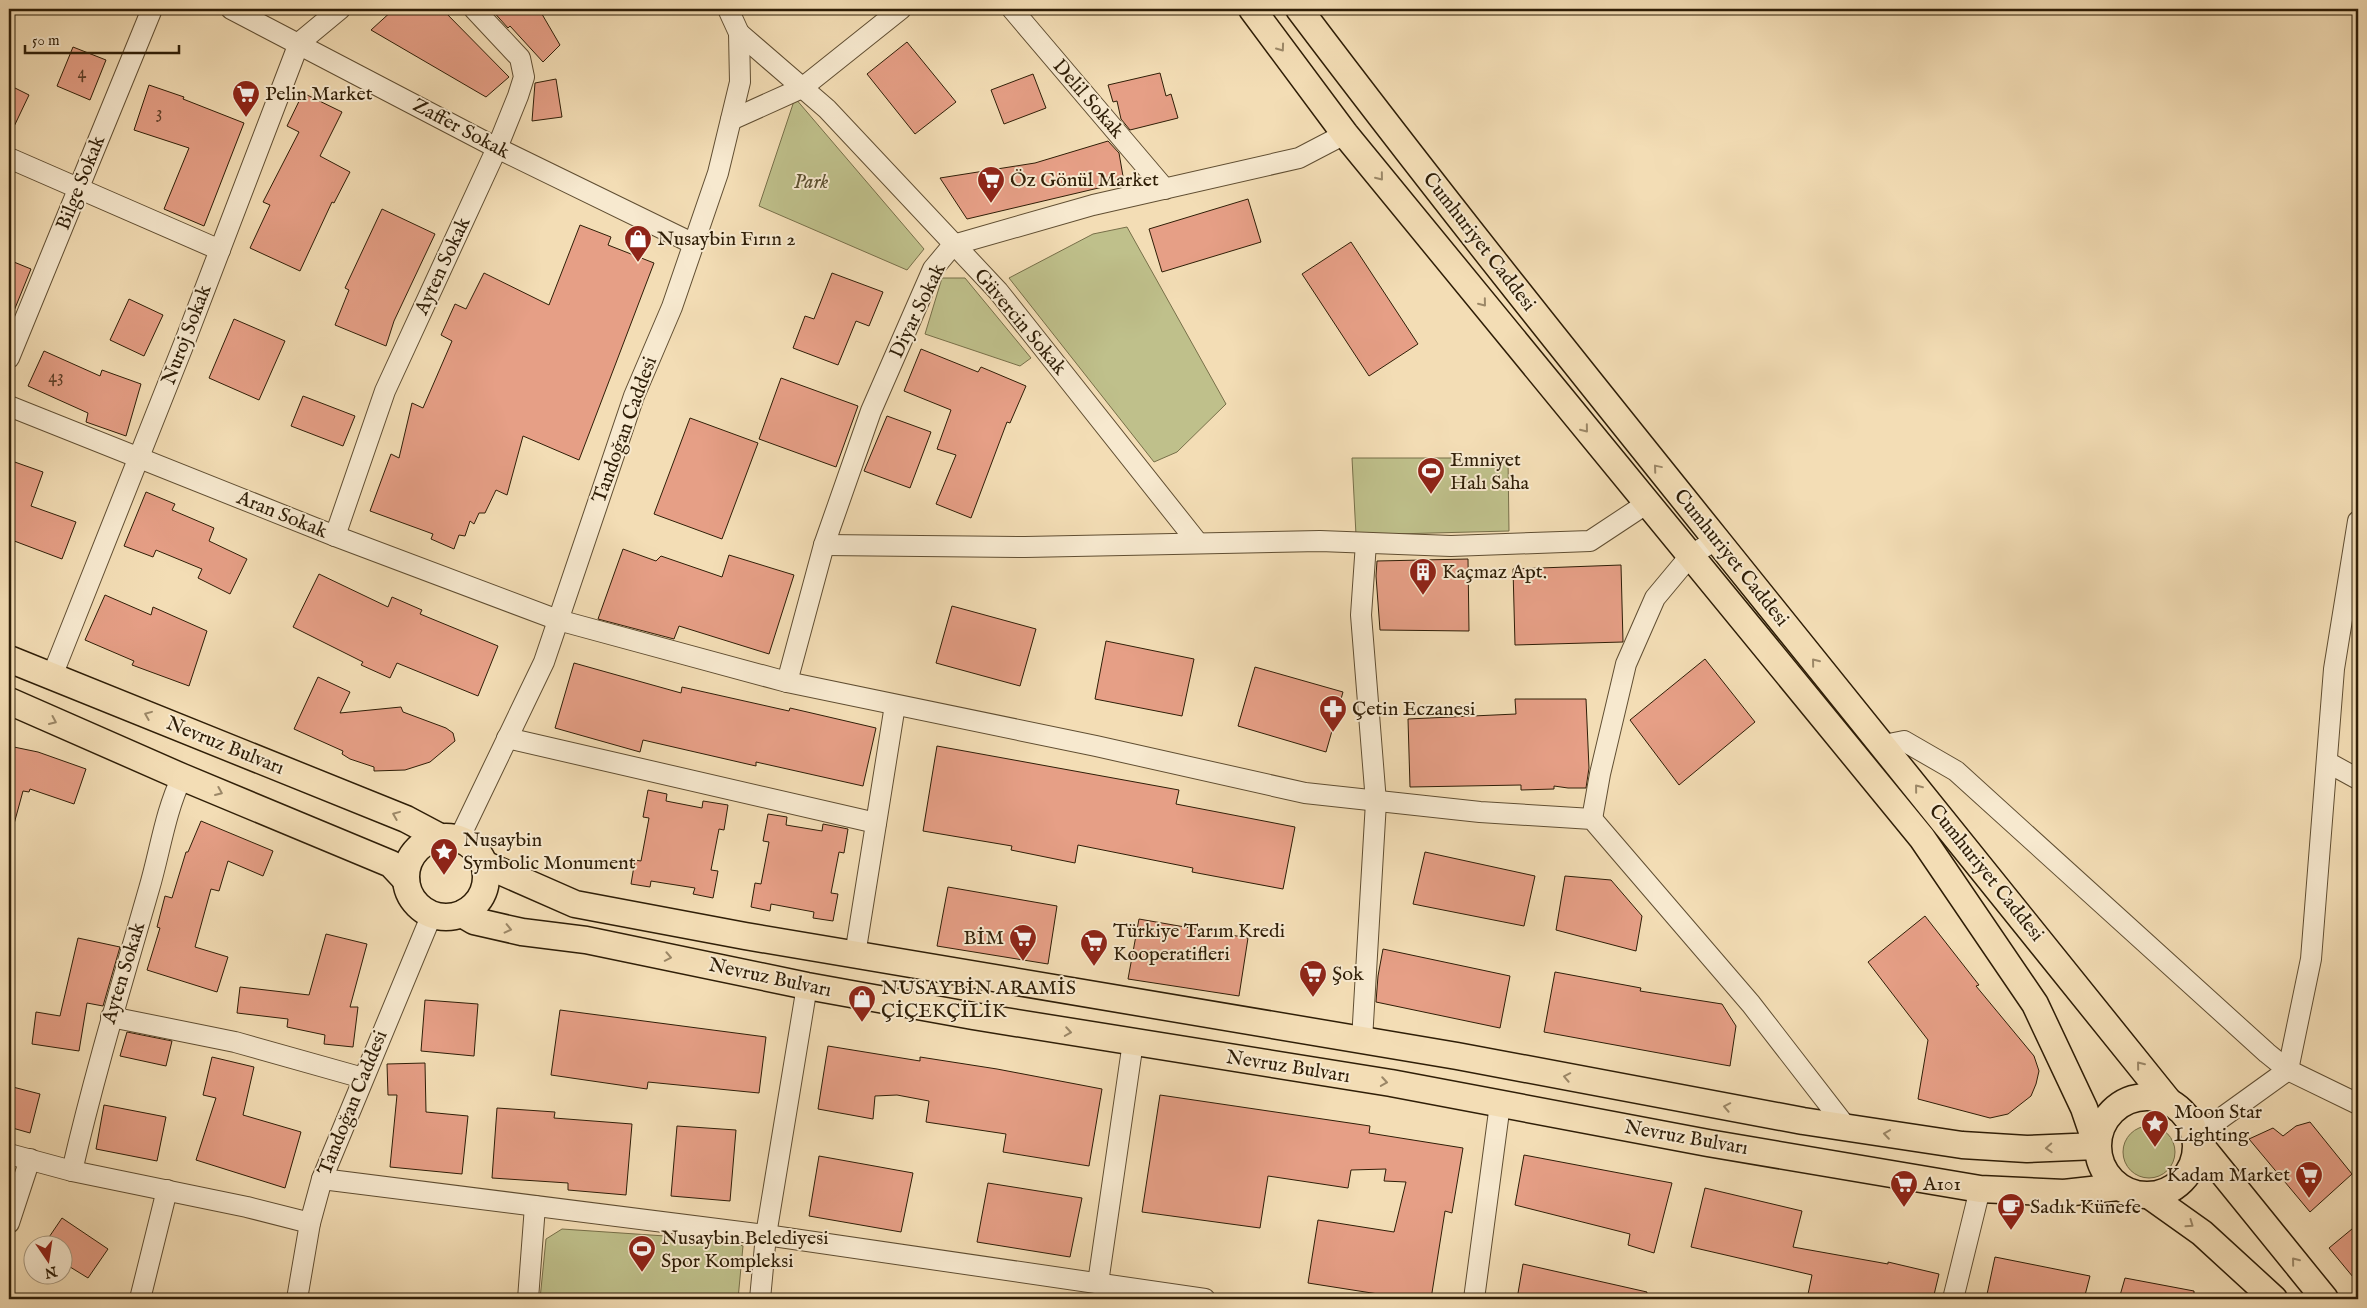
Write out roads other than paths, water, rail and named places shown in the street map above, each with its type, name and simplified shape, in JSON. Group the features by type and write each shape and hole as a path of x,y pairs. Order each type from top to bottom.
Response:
{"main road":[{"path":"1252,9 1345,134 1646,504 1922,838 2035,1004 2084,1108 2098,1146 2100,1161 2107,1176 2118,1187 2133,1194 2150,1196 2165,1192 2179,1184 2190,1172 2196,1157 2194,1133"},
{"name":"Cumhuriyet Caddesi","path":"1299,9 1378,114 1602,399 1884,745 2170,1103"},
{"name":"Nevruz Bulvarı","path":"9,660 449,838"},
{"path":"9,701 182,777 391,864 406,880"},
{"path":"449,838 476,849 484,864 486,885 481,897 473,907 462,914 449,917 432,914 423,910 413,900 407,888 408,861 416,849 427,841 449,838"},
{"name":"Nevruz Bulvarı","path":"484,864 575,904 855,955 1362,1040 1847,1128 1962,1145 2027,1149 2098,1146"},
{"name":"Nevruz Bulvarı","path":"462,914 474,921 522,932 586,940 807,986 1133,1042 1392,1083 1708,1143 1980,1189 2064,1193 2118,1187"},
{"path":"2098,1146 2100,1129 2109,1115 2122,1104 2137,1098 2154,1097 2170,1103 2183,1112 2194,1133 2325,1299"},
{"path":"2150,1196 2202,1233 2274,1299"}],"street":[{"name":"Bilge Sokak","path":"9,358 152,9"},
{"name":"Zaffer Sokak","path":"231,9 497,148 694,244"},
{"name":"Nuroj Sokak","path":"52,676 220,250 299,43 340,9"},
{"name":"Ayten Sokak","path":"335,536 385,391 497,148 524,77 520,58 474,9"},
{"name":"Tandoğan Caddesi","path":"449,838 507,738 544,662 634,396 672,307 718,173 740,82 739,33 728,9"},
{"path":"731,120 802,88 901,9"},
{"name":"Delil Sokak","path":"1012,9 1165,189"},
{"name":"Güvercin Sokak","path":"739,33 827,109 998,291 1198,544"},
{"name":"Diyar Sokak","path":"787,682 824,545 872,412 933,270 953,245 1093,206 1299,158 1345,134"},
{"path":"9,158 220,250"},
{"name":"Aran Sokak","path":"9,406 335,536 558,620 787,682 1096,746 1305,793 1480,812 1592,819"},
{"path":"824,545 1025,547 1320,541 1451,546 1590,541 1646,504"},
{"path":"2194,1133 2213,1124 2288,1070 2311,959 2334,669 2358,521"},
{"path":"1717,539 1690,556 1655,598 1626,664 1592,819 1751,1004 1847,1128"},
{"path":"1362,1040 1376,802 1361,615 1366,543"},
{"path":"855,955 895,705"},
{"path":"507,738 876,823"},
{"path":"1884,745 1904,741 1956,771 2288,1070 2358,1104"},
{"path":"2326,762 2358,779"},
{"name":"Ayten Sokak","path":"72,1171 111,1017 150,887 174,795 182,777"},
{"name":"Tandoğan Caddesi","path":"297,1299 310,1223 322,1179 432,914"},
{"path":"760,1299 766,1235 807,986"},
{"path":"111,1017 235,1042 363,1078"},
{"path":"1098,1283 1133,1042"},
{"path":"1474,1299 1500,1104"},
{"path":"9,1154 72,1171 246,1207 310,1223"},
{"path":"9,1223 30,1159"},
{"path":"322,1179 766,1235 1205,1299"},
{"path":"1953,1299 1980,1189"},
{"path":"140,1299 167,1190"},
{"path":"528,1299 535,1206"}],"place":[{"name":"Pelin Market","path":"246,118"},
{"name":"Öz Gönül Market","path":"991,204"},
{"name":"Nusaybin Fırın 2","path":"638,263"},
{"name":"Emniyet Halı Saha","path":"1431,495"},
{"name":"Kaçmaz Apt.","path":"1423,596"},
{"name":"Çetin Eczanesi","path":"1333,733"},
{"name":"Nusaybin Symbolic Monument","path":"444,876"},
{"name":"BİM","path":"1023,962"},
{"name":"Türkiye Tarım Kredi Kooperatifleri","path":"1094,967"},
{"name":"Şok","path":"1313,998"},
{"name":"NUSAYBİN ARAMİS ÇİÇEKÇİLİK","path":"862,1023"},
{"name":"Moon Star Lighting","path":"2155,1148"},
{"name":"Kadam Market","path":"2309,1199"},
{"name":"A101","path":"1904,1208"},
{"name":"Sadık Künefe","path":"2011,1231"},
{"name":"Nusaybin Belediyesi Spor Kompleksi","path":"642,1273"}],"park label":[{"name":"Park","path":"811,182"}]}
